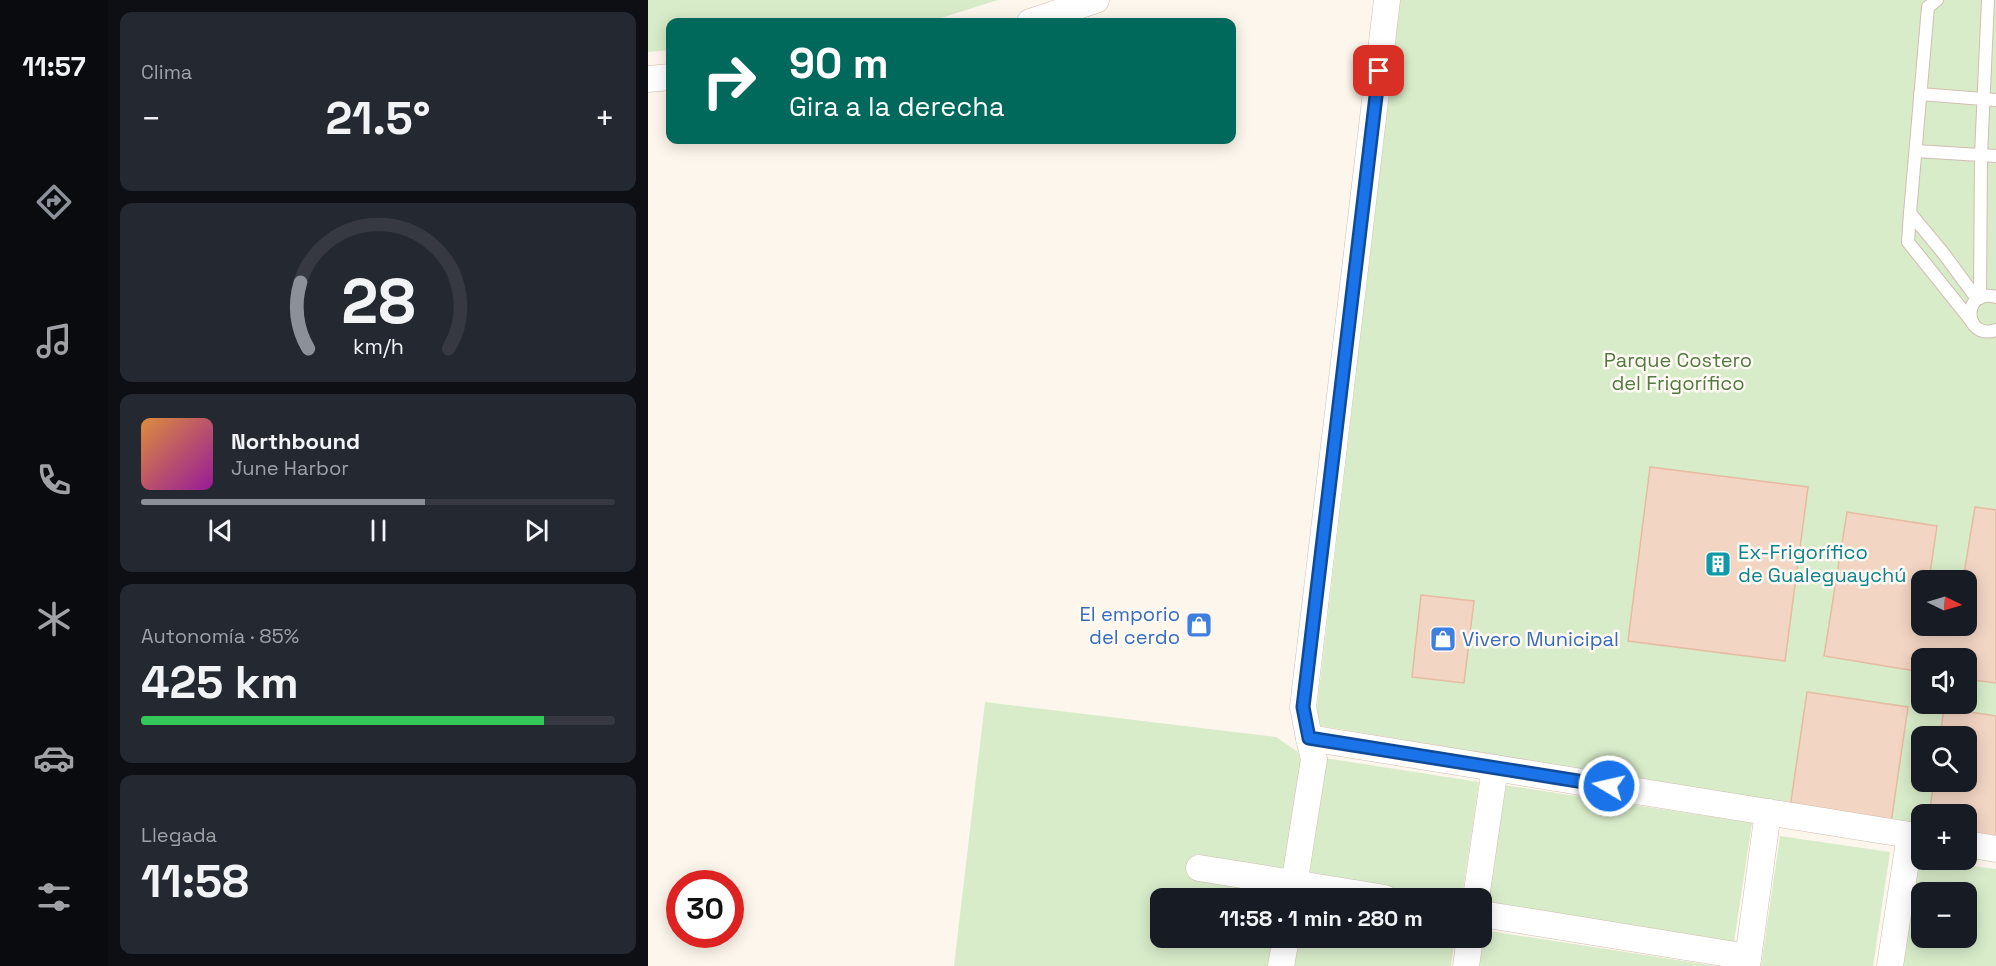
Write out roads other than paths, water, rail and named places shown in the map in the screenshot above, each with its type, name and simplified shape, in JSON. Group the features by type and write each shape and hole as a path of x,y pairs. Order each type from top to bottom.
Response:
{"street":[{"path":"1042,18 1096,0"},
{"path":"1293,888 1314,759 1303,707 1387,0"},
{"path":"648,79 666,77"},
{"path":"1309,738 1911,835"},
{"path":"1477,888 1495,768"},
{"path":"1492,916 1748,962 1768,812"},
{"path":"1977,846 1996,849"},
{"path":"1890,966 1911,861"},
{"path":"1199,868 1281,888"},
{"path":"1281,966 1284,948"},
{"path":"1466,966 1469,948"}],"lane":[{"path":"1937,0 1928,7 1908,242 1972,323 1982,331 1996,330"},
{"path":"1979,298 1981,155 1990,100 1988,0"},
{"path":"1920,94 1990,100"},
{"path":"1916,151 1996,156"},
{"path":"1910,213 1979,298"},
{"path":"1972,323 1971,307 1979,298 1989,295 1996,297"}],"place":[{"name":"Ex-Frigorífico de Gualeguaychú","path":"1718,564"},
{"name":"El emporio del cerdo","path":"1199,625"},
{"name":"Vivero Municipal","path":"1443,639"}],"park label":[{"name":"Parque Costero del Frigorífico","path":"1678,372"}]}
